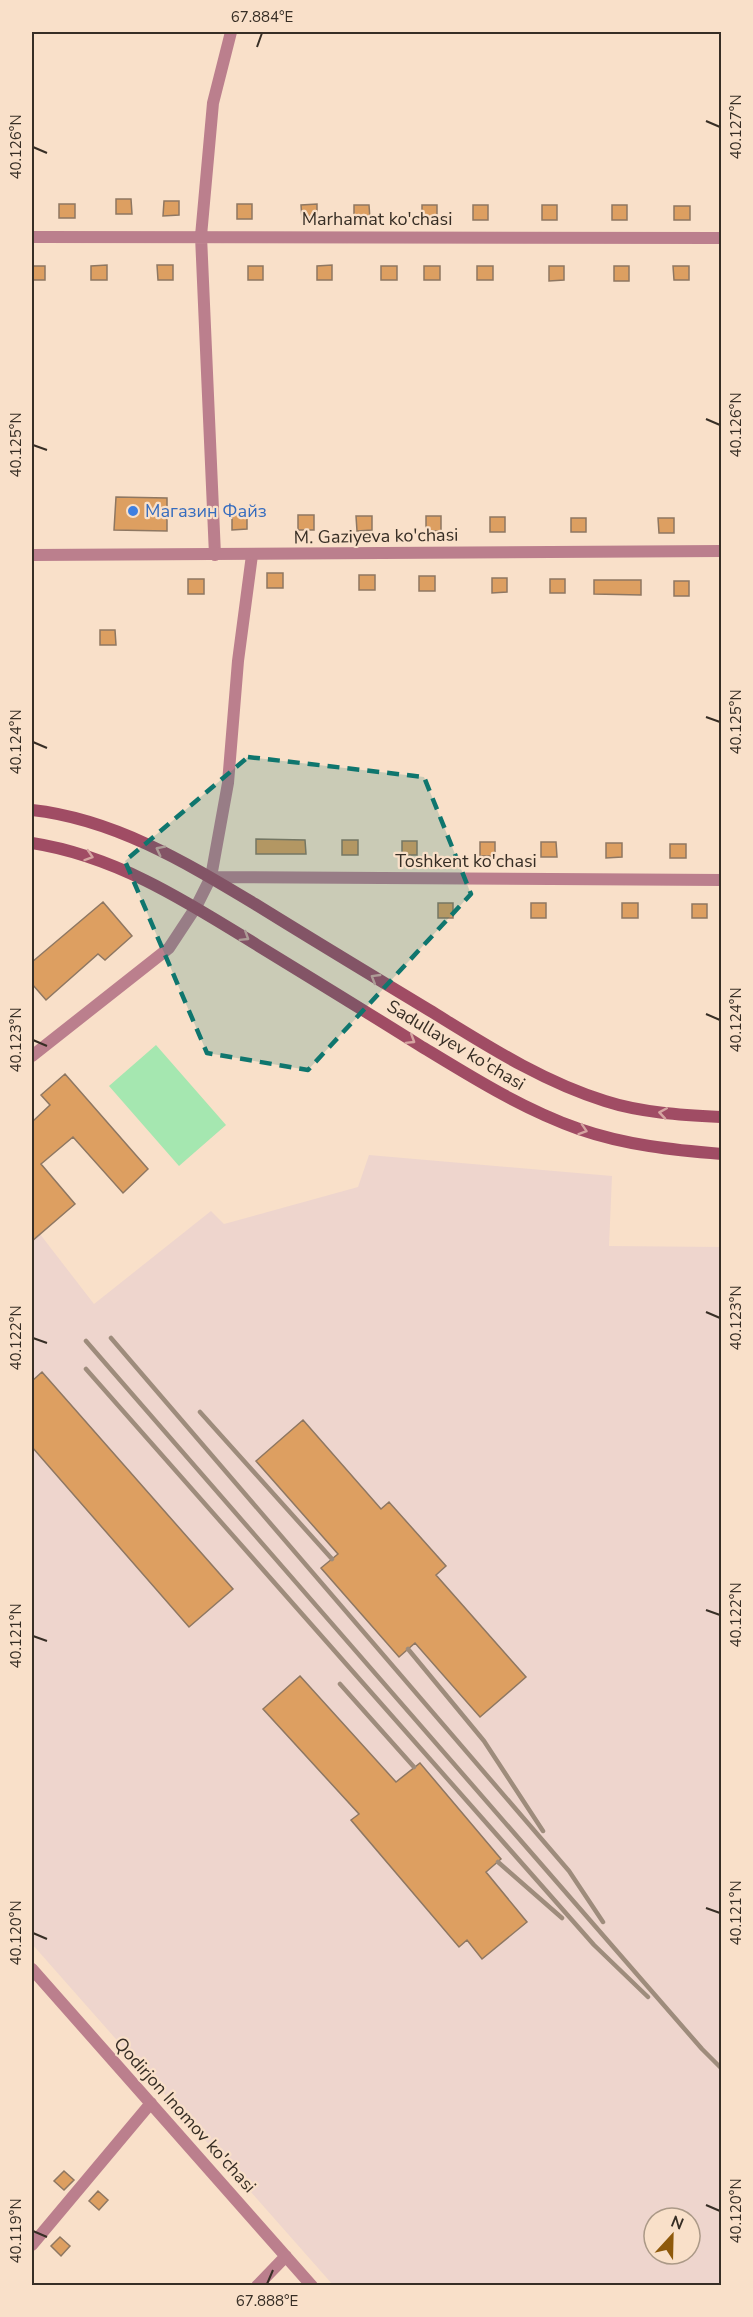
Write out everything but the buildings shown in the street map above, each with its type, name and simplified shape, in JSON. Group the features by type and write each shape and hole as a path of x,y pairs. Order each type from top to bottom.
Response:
{"main road":[{"path":"32,810 76,818 132,836 211,878 489,1047 552,1082 608,1102 668,1114 722,1117"},
{"name":"Sadullayev ko'chasi","path":"32,843 84,854 113,864 196,907 462,1071 524,1106 578,1129 619,1141 659,1148 722,1154"}],"street":[{"path":"215,555 201,236 213,103 231,32"},
{"name":"Marhamat ko'chasi","path":"32,237 722,238"},
{"name":"M. Gaziyeva ko'chasi","path":"32,555 722,551"},
{"path":"32,1056 169,948 196,907 211,878 228,783 238,661 252,555"},
{"name":"Toshkent ko'chasi","path":"211,878 722,880"},
{"name":"Qodirjon Inomov ko'chasi","path":"32,1970 312,2286"},
{"path":"32,2245 151,2103"},
{"path":"257,2286 286,2256"}],"highlighted area":[{"path":"248,757 424,777 471,894 308,1070 207,1053 125,861"}],"shaded area":[{"path":"369,1155 612,1176 609,1246 721,1247 721,2285 333,2285 32,1944 32,1227 33,1225 94,1304 211,1211 224,1224 358,1187"}],"green space":[{"path":"156,1045 226,1125 179,1166 109,1086"}],"railway":[{"path":"111,1338 569,1871 603,1922"},
{"path":"86,1341 702,2049 722,2069"},
{"path":"86,1369 594,1945 648,1997"},
{"path":"200,1412 332,1559"},
{"path":"408,1649 484,1741 543,1831"},
{"path":"340,1684 414,1767"},
{"path":"498,1862 562,1918"}],"place":[{"name":"Магазин Файз","path":"133,511"}]}
